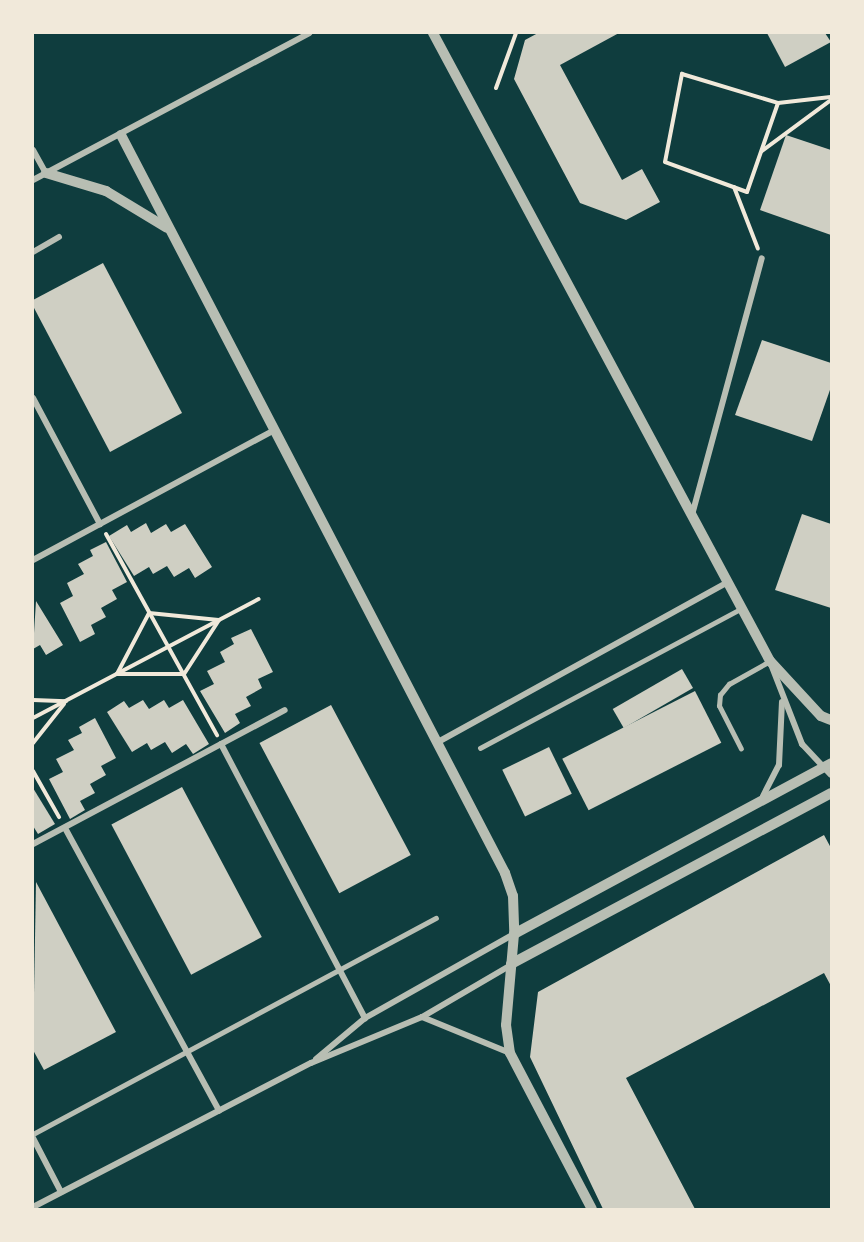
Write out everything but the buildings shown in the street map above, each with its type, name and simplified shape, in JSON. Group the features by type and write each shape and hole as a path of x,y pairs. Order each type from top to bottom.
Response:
{"street":[{"path":"33,180 309,33"},
{"path":"311,1063 365,1018 514,934 755,805 829,769 801,744 782,699 770,661 433,33"},
{"path":"121,135 505,873 513,896 514,934 506,1025 510,1053 592,1209"},
{"path":"33,150 46,173 106,191 134,204 168,229"},
{"path":"33,252 59,237"},
{"path":"692,515 762,258"},
{"path":"33,399 100,524"},
{"path":"33,560 273,431"},
{"path":"438,742 728,582"},
{"path":"770,661 821,716 831,720"},
{"path":"755,805 769,790 779,765 782,699"},
{"path":"33,844 285,710"},
{"path":"221,744 365,1018"},
{"path":"33,1207 311,1063 422,1017 512,964 831,793"},
{"path":"65,828 219,1111"},
{"path":"422,1017 510,1053"},
{"path":"33,1136 61,1192"}],"lane":[{"path":"480,748 742,608"},
{"path":"741,749 719,706 720,694 729,684 770,661"},
{"path":"33,1136 436,918"}],"path":[{"path":"496,87 516,33"},
{"path":"777,103 747,192 665,162 681,74 777,103 831,99"},
{"path":"761,152 831,99"},
{"path":"734,187 762,258"},
{"path":"100,524 170,646 221,744"},
{"path":"33,718 259,599"},
{"path":"149,613 219,620"},
{"path":"117,674 149,613"},
{"path":"184,674 219,620"},
{"path":"117,674 184,674"},
{"path":"33,700 66,701"},
{"path":"33,743 66,701"},
{"path":"33,771 65,828"}]}
